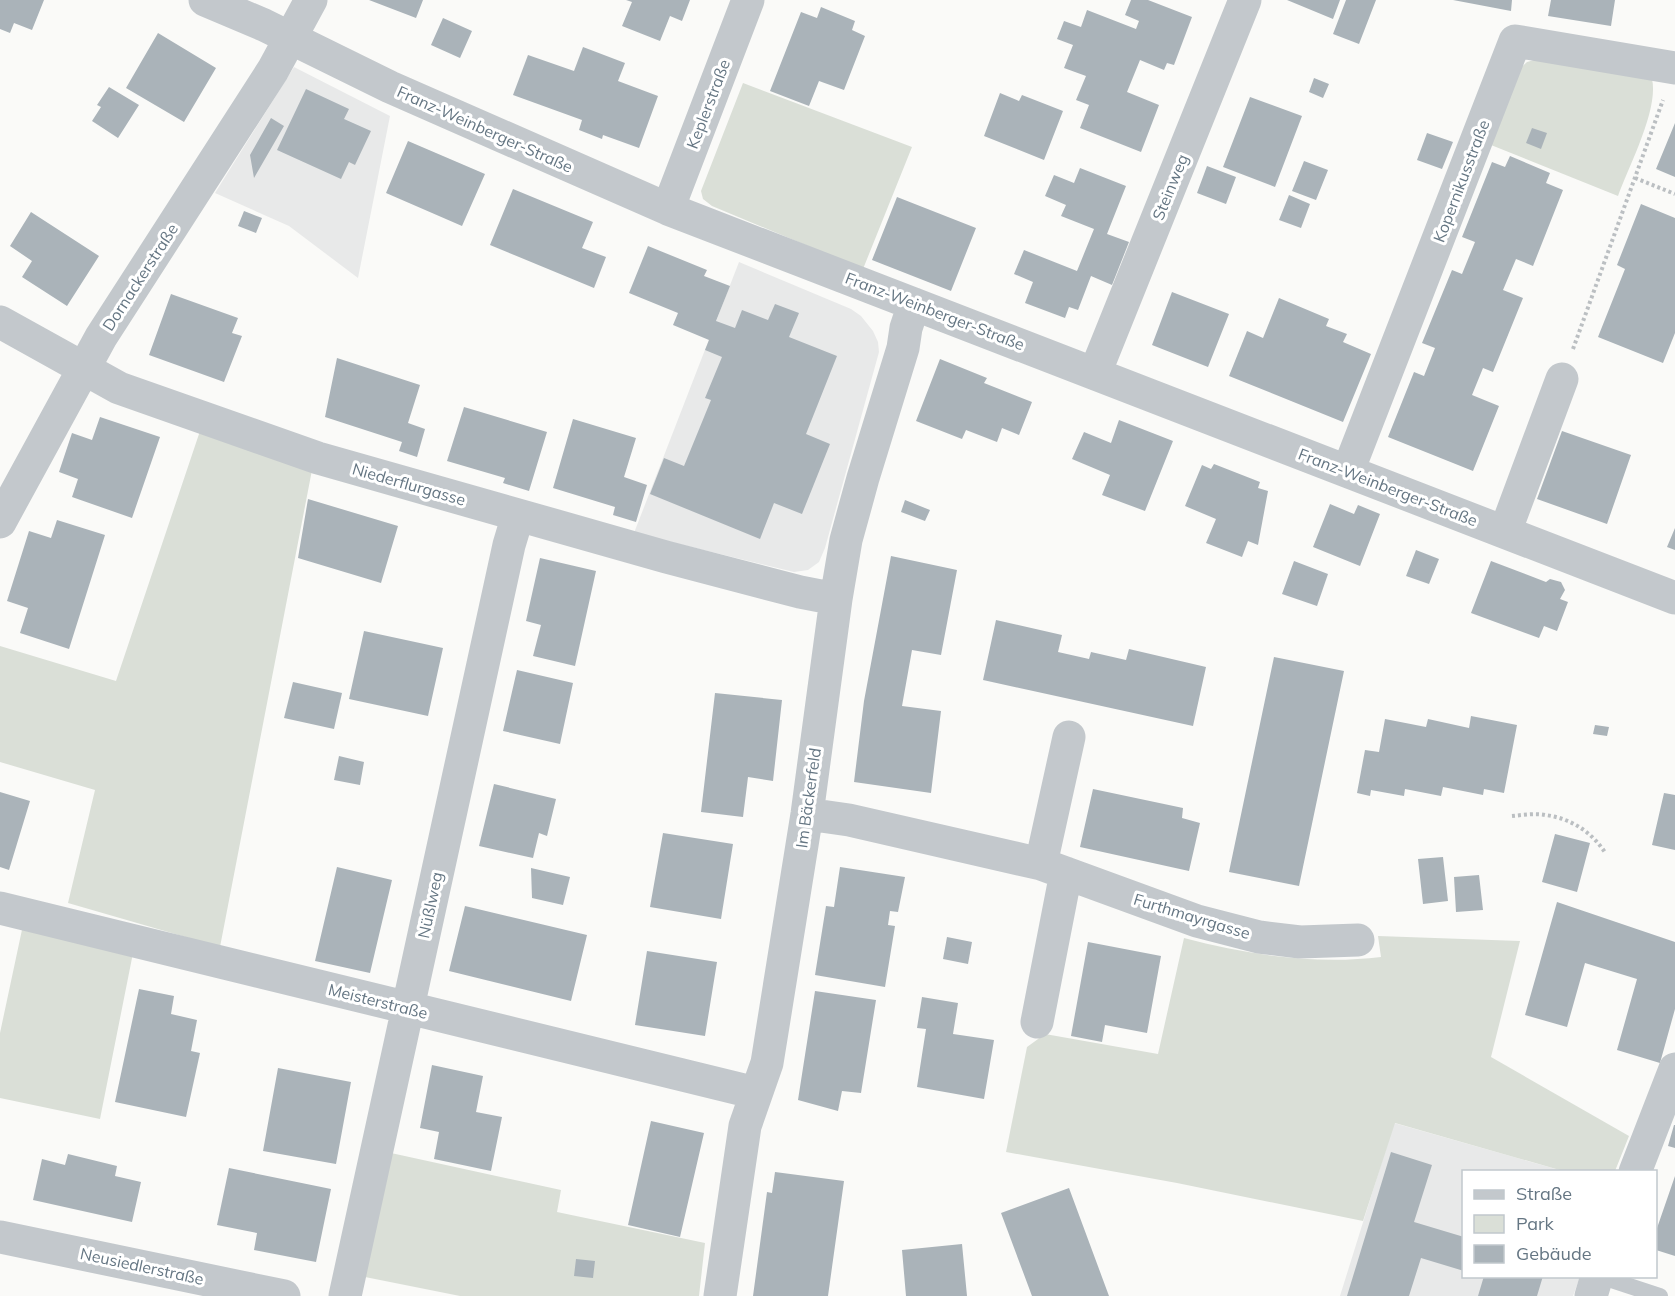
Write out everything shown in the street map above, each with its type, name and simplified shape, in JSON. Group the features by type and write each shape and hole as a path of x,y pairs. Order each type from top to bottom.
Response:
{"street":[{"name":"Franz-Weinberger-Straße","path":"205,0 291,38 390,87 668,209 1675,598"},
{"name":"Dornackerstraße","path":"0,522 101,337 273,70 311,0"},
{"name":"Keplerstraße","path":"668,209 748,0"},
{"name":"Steinweg","path":"1095,373 1245,0"},
{"name":"Kopernikusstraße","path":"1348,471 1515,41 1675,68"},
{"name":"Im Bäckerfeld","path":"720,1296 745,1126 767,1063 807,814 846,540 914,304"},
{"name":"Niederflurgasse","path":"0,322 118,388 318,458 677,560 836,599"},
{"path":"1505,532 1562,379"},
{"name":"Nüßlweg","path":"345,1296 509,545 518,515"},
{"path":"1037,1022 1069,737"},
{"name":"Furthmayrgasse","path":"807,814 849,820 1053,868 1197,921 1259,937 1300,942 1358,940"},
{"name":"Meisterstraße","path":"0,908 756,1093"},
{"path":"1636,1170 1675,1069"},
{"name":"Neusiedlerstraße","path":"0,1237 284,1296"},
{"path":"1591,1296 1597,1278"}],"lane":[{"path":"1604,1278 1660,1296"}],"path":[{"path":"1562,379 1675,68"},
{"path":"1635,178 1675,194"},
{"path":"1512,816 1545,814 1568,821 1597,840 1606,854"}],"shaded area":[{"path":"294,67 390,116 358,278 289,226 215,193"},
{"path":"739,262 851,309 861,316 873,331 878,342 879,352 825,548 819,562 808,570 794,572 634,533"},
{"path":"1394,1123 1559,1170 1462,1170 1462,1278 1580,1278 1573,1296 1340,1296"}],"green space":[{"path":"1545,57 1652,79 1653,91 1647,121 1618,196 1486,143 1517,71 1527,62"},
{"path":"743,83 912,147 863,269 712,206 703,199 701,191"},
{"path":"200,431 312,470 220,947 68,903 95,790 0,762 0,646 116,681"},
{"path":"23,925 133,953 100,1119 0,1098 0,1033"},
{"path":"1378,936 1520,941 1491,1057 1629,1136 1615,1170 1560,1170 1395,1123 1363,1221 1177,1183 1006,1152 1027,1047 1045,1034 1158,1054 1184,938 1257,954 1282,957 1332,960 1381,957"},
{"path":"391,1153 561,1190 557,1212 705,1243 699,1296 460,1296 365,1277"}],"building":[{"path":"0,0 44,0 32,30 14,23 10,33 0,29"},
{"path":"369,0 423,0 416,18"},
{"path":"626,0 690,0 682,21 670,16 660,41 622,26 632,2"},
{"path":"1131,0 1148,0 1192,17 1174,65 1167,63 1164,70 1140,60 1127,92 1159,105 1141,152 1080,128 1089,105 1076,100 1086,76 1064,68 1073,45 1057,39 1064,21 1081,27 1087,10 1136,29 1139,21 1125,15"},
{"path":"1287,0 1340,0 1333,19"},
{"path":"1346,0 1376,0 1359,44 1333,34"},
{"path":"1453,0 1512,0 1511,11"},
{"path":"1551,0 1615,0 1611,26 1548,16"},
{"path":"821,7 855,21 852,30 865,36 844,90 819,81 809,106 770,91 801,12 817,18"},
{"path":"443,18 472,31 460,58 431,45"},
{"path":"158,33 216,68 184,122 126,88"},
{"path":"583,47 625,63 618,81 658,96 639,148 603,135 602,139 579,130 582,120 513,95 528,55 574,71"},
{"path":"1314,78 1329,84 1323,98 1309,92"},
{"path":"109,87 139,105 118,138 92,121 101,107 97,105"},
{"path":"306,89 349,109 344,119 371,131 355,165 349,162 341,179 277,150"},
{"path":"1000,93 1019,101 1022,95 1063,111 1044,160 984,136"},
{"path":"1250,97 1302,116 1275,187 1223,167"},
{"path":"271,118 284,126 254,178 250,155"},
{"path":"1675,123 1675,177 1656,169"},
{"path":"1532,128 1547,133 1541,149 1526,143"},
{"path":"1427,133 1453,142 1442,169 1417,160"},
{"path":"408,141 485,174 462,226 386,193"},
{"path":"1510,156 1550,173 1546,183 1563,190 1533,266 1516,259 1503,290 1523,298 1493,372 1483,368 1472,395 1499,406 1473,471 1388,437 1414,372 1424,376 1435,348 1422,343 1452,270 1462,274 1475,242 1462,237 1492,162 1505,167"},
{"path":"1304,161 1328,170 1316,200 1292,191"},
{"path":"1207,166 1236,177 1226,204 1197,193"},
{"path":"1080,168 1126,186 1107,234 1129,242 1112,285 1091,276 1078,310 1069,307 1065,318 1025,303 1033,282 1014,274 1024,250 1077,271 1094,229 1061,216 1066,205 1045,196 1054,175 1074,183"},
{"path":"513,189 593,222 582,248 606,257 594,288 490,245"},
{"path":"1289,195 1310,204 1301,228 1279,220"},
{"path":"897,197 976,228 951,291 872,260"},
{"path":"1641,204 1675,218 1675,333 1663,363 1598,337 1625,269 1617,265"},
{"path":"244,211 262,218 256,233 238,226"},
{"path":"31,212 99,256 67,306 22,277 32,261 10,246"},
{"path":"648,246 707,270 704,276 730,286 716,321 735,328 742,310 768,320 775,304 799,313 789,337 837,356 806,434 830,444 802,514 774,503 760,539 650,494 664,458 684,466 711,400 705,398 722,357 705,350 709,340 673,325 678,313 629,293"},
{"path":"1172,292 1229,314 1208,367 1152,345"},
{"path":"171,294 238,318 232,333 242,336 224,382 149,355"},
{"path":"1279,298 1329,319 1326,326 1347,334 1343,342 1371,354 1343,422 1229,376 1247,331 1263,338"},
{"path":"337,358 420,385 408,423 425,429 417,457 399,451 402,442 325,417"},
{"path":"940,359 987,378 984,383 1032,402 1019,435 1002,428 997,442 966,430 962,439 916,421"},
{"path":"464,407 547,432 529,491 503,483 505,478 447,461"},
{"path":"100,417 160,437 132,518 72,497 78,479 59,472 72,433 92,440"},
{"path":"573,419 636,438 624,477 647,485 636,522 613,515 615,507 553,488"},
{"path":"1119,420 1173,441 1145,511 1102,495 1110,475 1072,459 1084,432 1111,443"},
{"path":"1562,431 1631,455 1607,524 1537,499"},
{"path":"1214,464 1260,482 1258,488 1268,491 1258,545 1248,541 1242,557 1206,543 1216,519 1185,506 1202,465 1211,469"},
{"path":"308,499 398,526 381,583 298,558"},
{"path":"905,500 930,510 925,521 901,512"},
{"path":"1330,504 1354,514 1358,505 1380,514 1360,566 1313,547"},
{"path":"57,520 105,535 69,649 20,633 28,608 7,601 29,531 51,538"},
{"path":"1675,528 1675,550 1667,547"},
{"path":"1416,550 1439,559 1429,584 1406,576"},
{"path":"891,556 957,570 941,655 912,650 902,706 941,711 931,793 854,782 864,701"},
{"path":"540,558 596,571 575,666 533,656 541,625 526,621"},
{"path":"1294,561 1328,574 1317,606 1282,594"},
{"path":"1491,561 1546,582 1550,579 1561,582 1565,590 1560,599 1568,602 1557,631 1544,626 1539,638 1471,613"},
{"path":"996,620 1062,635 1058,652 1089,659 1091,652 1126,660 1129,649 1206,667 1193,726 983,680"},
{"path":"364,631 443,648 428,716 349,699"},
{"path":"1274,657 1344,671 1299,886 1229,872"},
{"path":"517,670 573,683 560,744 503,731"},
{"path":"293,682 342,693 334,729 284,718"},
{"path":"715,693 782,700 773,781 748,777 743,817 701,812"},
{"path":"1471,716 1517,725 1504,793 1484,789 1483,795 1443,787 1441,796 1405,789 1404,796 1371,790 1370,796 1357,793 1365,750 1379,752 1385,719 1426,727 1428,719 1469,728"},
{"path":"1595,725 1609,727 1607,736 1593,734"},
{"path":"339,756 364,762 360,785 334,780"},
{"path":"494,784 556,799 547,836 539,833 533,858 479,846"},
{"path":"1093,789 1183,808 1182,818 1200,823 1189,871 1080,847"},
{"path":"0,792 30,801 9,870 0,867"},
{"path":"1664,793 1675,795 1675,850 1652,845"},
{"path":"663,833 733,844 721,919 650,907"},
{"path":"1555,834 1590,843 1577,892 1542,882"},
{"path":"1443,857 1448,901 1423,904 1418,859"},
{"path":"337,867 392,880 370,973 315,961"},
{"path":"840,867 905,877 898,912 890,911 888,925 895,926 885,987 815,975 826,906 834,907"},
{"path":"531,868 570,877 563,905 532,898"},
{"path":"1479,875 1483,910 1456,912 1454,877"},
{"path":"1557,902 1675,942 1675,1009 1660,1063 1617,1050 1637,979 1585,963 1567,1027 1525,1015"},
{"path":"465,906 587,935 571,1001 449,971"},
{"path":"947,937 972,942 968,964 943,959"},
{"path":"1088,942 1161,956 1147,1033 1105,1025 1102,1042 1071,1036"},
{"path":"647,951 717,962 705,1036 635,1025"},
{"path":"139,989 174,996 171,1014 197,1020 191,1051 200,1053 186,1117 115,1102"},
{"path":"815,991 876,1000 861,1093 842,1091 838,1111 798,1100"},
{"path":"922,997 958,1003 953,1034 994,1040 984,1099 917,1087 926,1029 917,1028"},
{"path":"432,1065 483,1076 476,1112 502,1117 491,1171 434,1159 439,1132 420,1128"},
{"path":"278,1068 351,1082 336,1164 263,1151"},
{"path":"651,1121 704,1133 680,1237 628,1225"},
{"path":"1675,1125 1675,1148 1668,1146"},
{"path":"1391,1152 1432,1165 1414,1222 1462,1236 1462,1270 1421,1258 1409,1296 1347,1296"},
{"path":"68,1154 117,1166 115,1176 141,1182 132,1222 33,1200 42,1159 65,1165"},
{"path":"229,1168 331,1189 316,1262 254,1250 257,1233 217,1225"},
{"path":"775,1172 844,1181 828,1296 753,1296 767,1192 772,1193"},
{"path":"1675,1176 1675,1256 1657,1250 1657,1228"},
{"path":"1069,1188 1109,1296 1032,1296 1001,1213"},
{"path":"962,1244 967,1296 906,1296 902,1250"},
{"path":"576,1259 595,1261 593,1278 574,1276"},
{"path":"1483,1278 1542,1278 1537,1296 1478,1296"}]}
